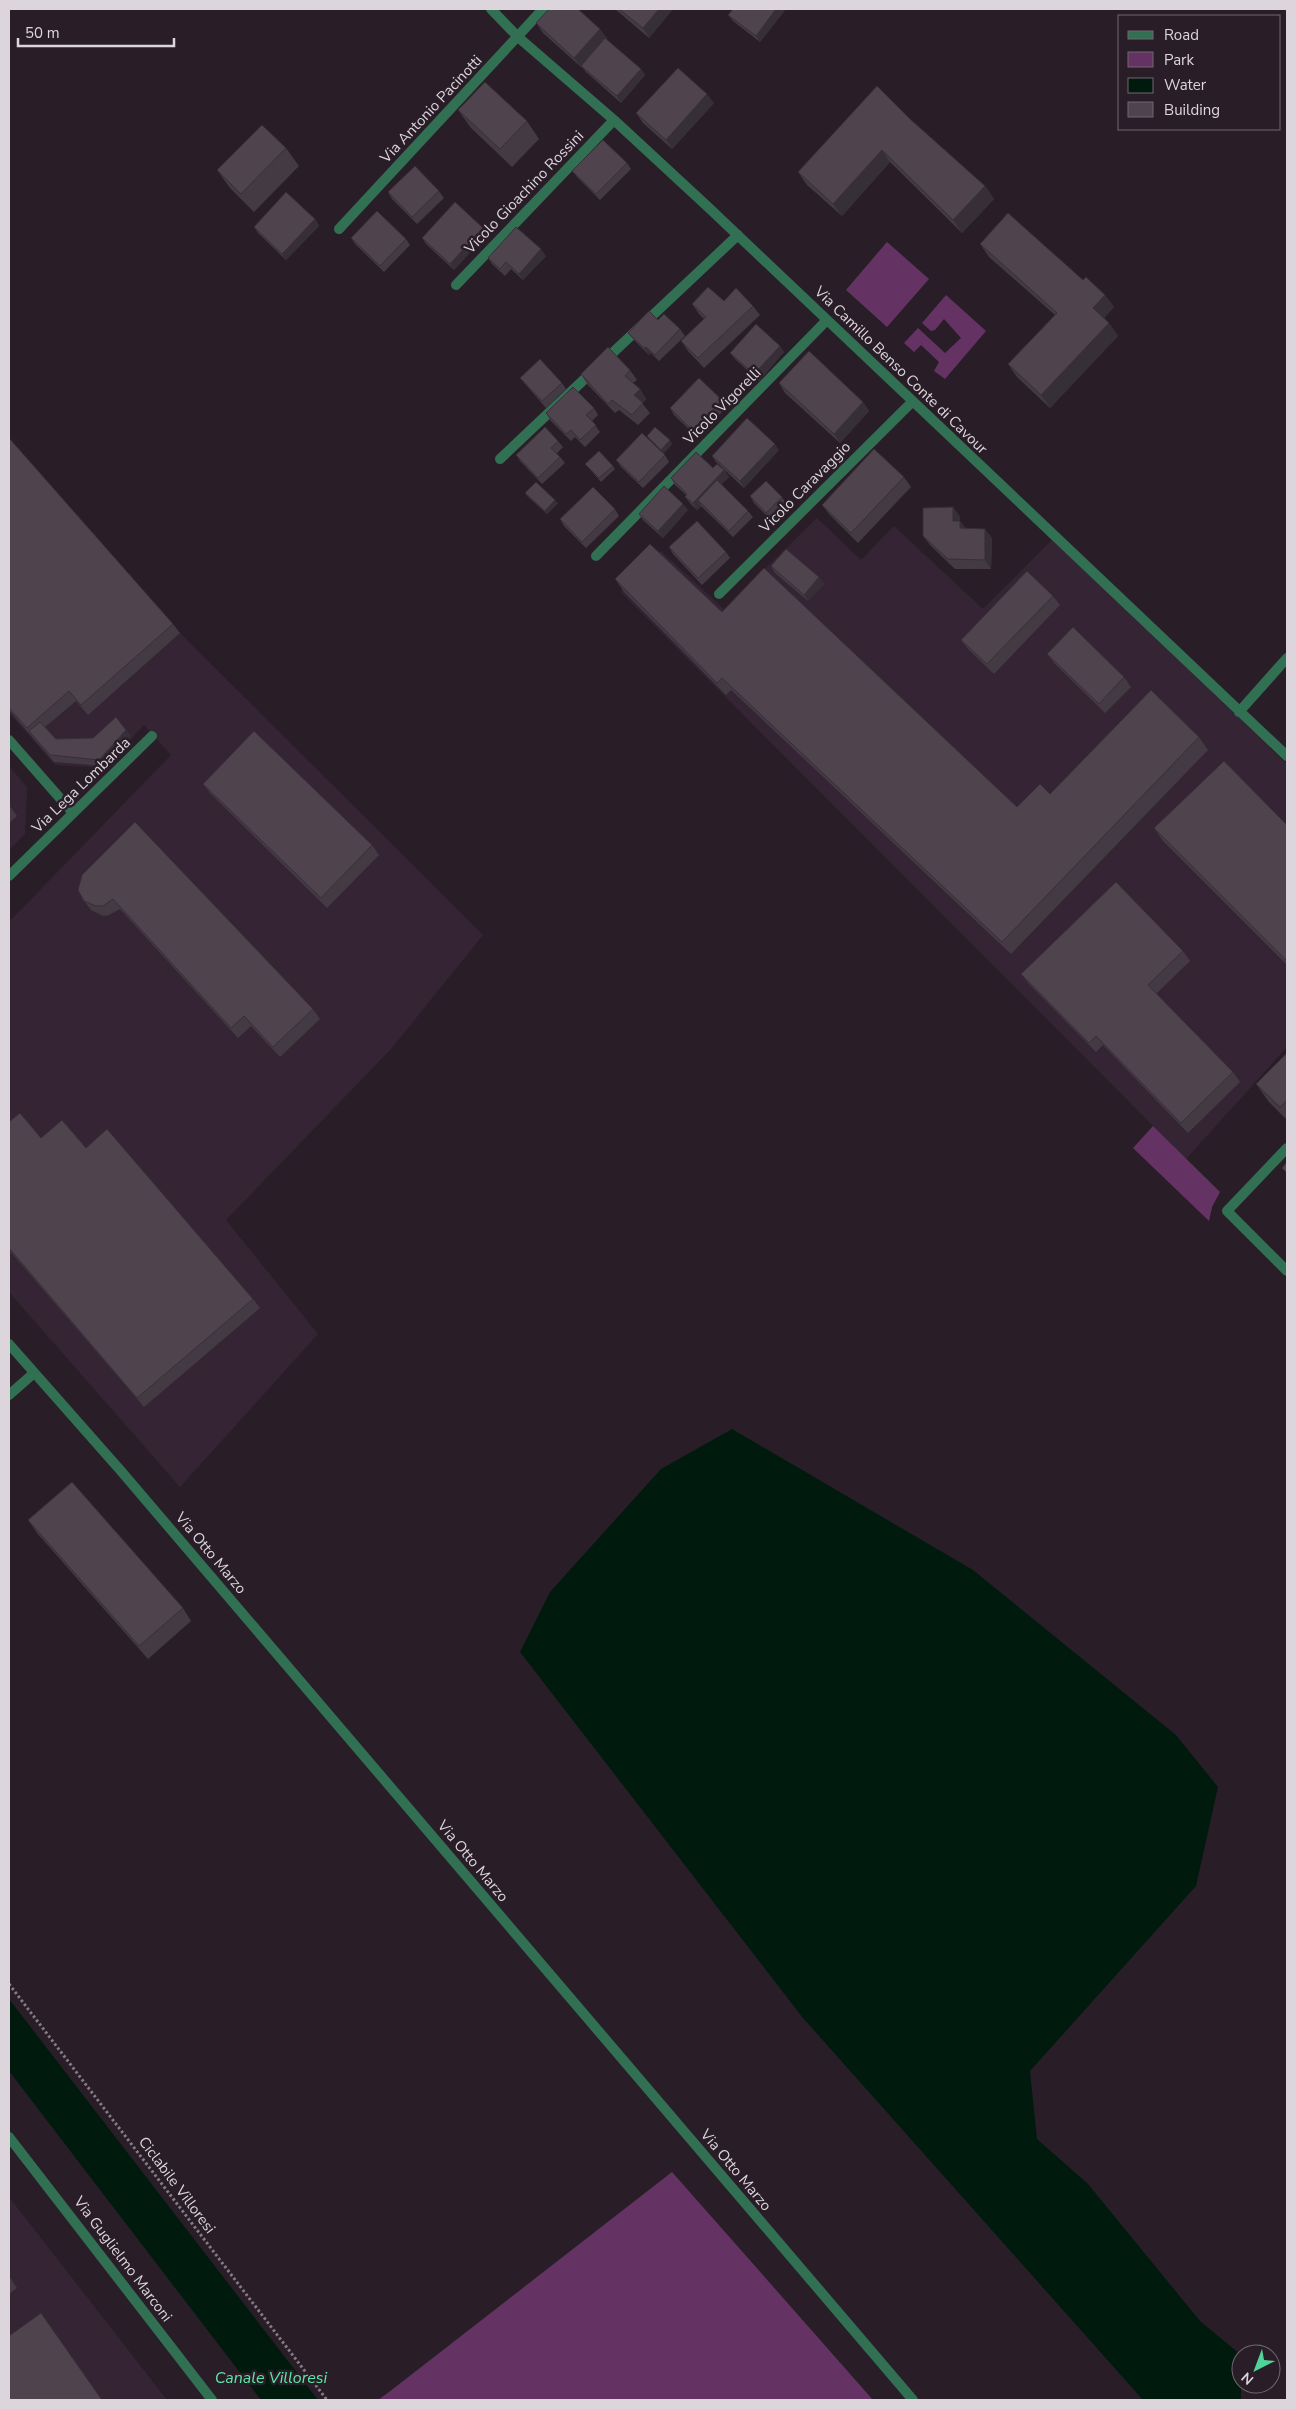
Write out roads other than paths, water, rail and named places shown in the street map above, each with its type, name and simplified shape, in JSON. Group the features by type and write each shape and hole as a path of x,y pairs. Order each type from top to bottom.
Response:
{"street":[{"name":"Via Camillo Benso Conte di Cavour","path":"491,9 518,37 614,120 738,235 1287,756"},
{"name":"Via Antonio Pacinotti","path":"339,228 543,9"},
{"name":"Vicolo Gioachino Rossini","path":"456,285 614,120"},
{"path":"500,459 738,235"},
{"name":"Vicolo Vigorelli","path":"596,556 827,320"},
{"name":"Vicolo Caravaggio","path":"719,594 912,402"},
{"path":"1239,712 1287,658"},
{"name":"Via Lega Lombarda","path":"9,876 152,736"},
{"path":"9,740 74,812"},
{"path":"1287,1148 1228,1211 1287,1271"},
{"name":"Via Otto Marzo","path":"9,1344 128,1479 913,2400"},
{"path":"9,1395 34,1373"},
{"name":"Via Guglielmo Marconi","path":"9,2137 209,2399"}],"water":[{"path":"732,1429 973,1570 1176,1735 1218,1787 1196,1886 1030,2071 1037,2139 1088,2184 1200,2321 1231,2347 1231,2394 1241,2394 1241,2400 1143,2400 803,2018 520,1652 550,1592 661,1469"},
{"name":"Canale Villoresi","path":"9,1999 318,2400 261,2400 9,2071"}]}
